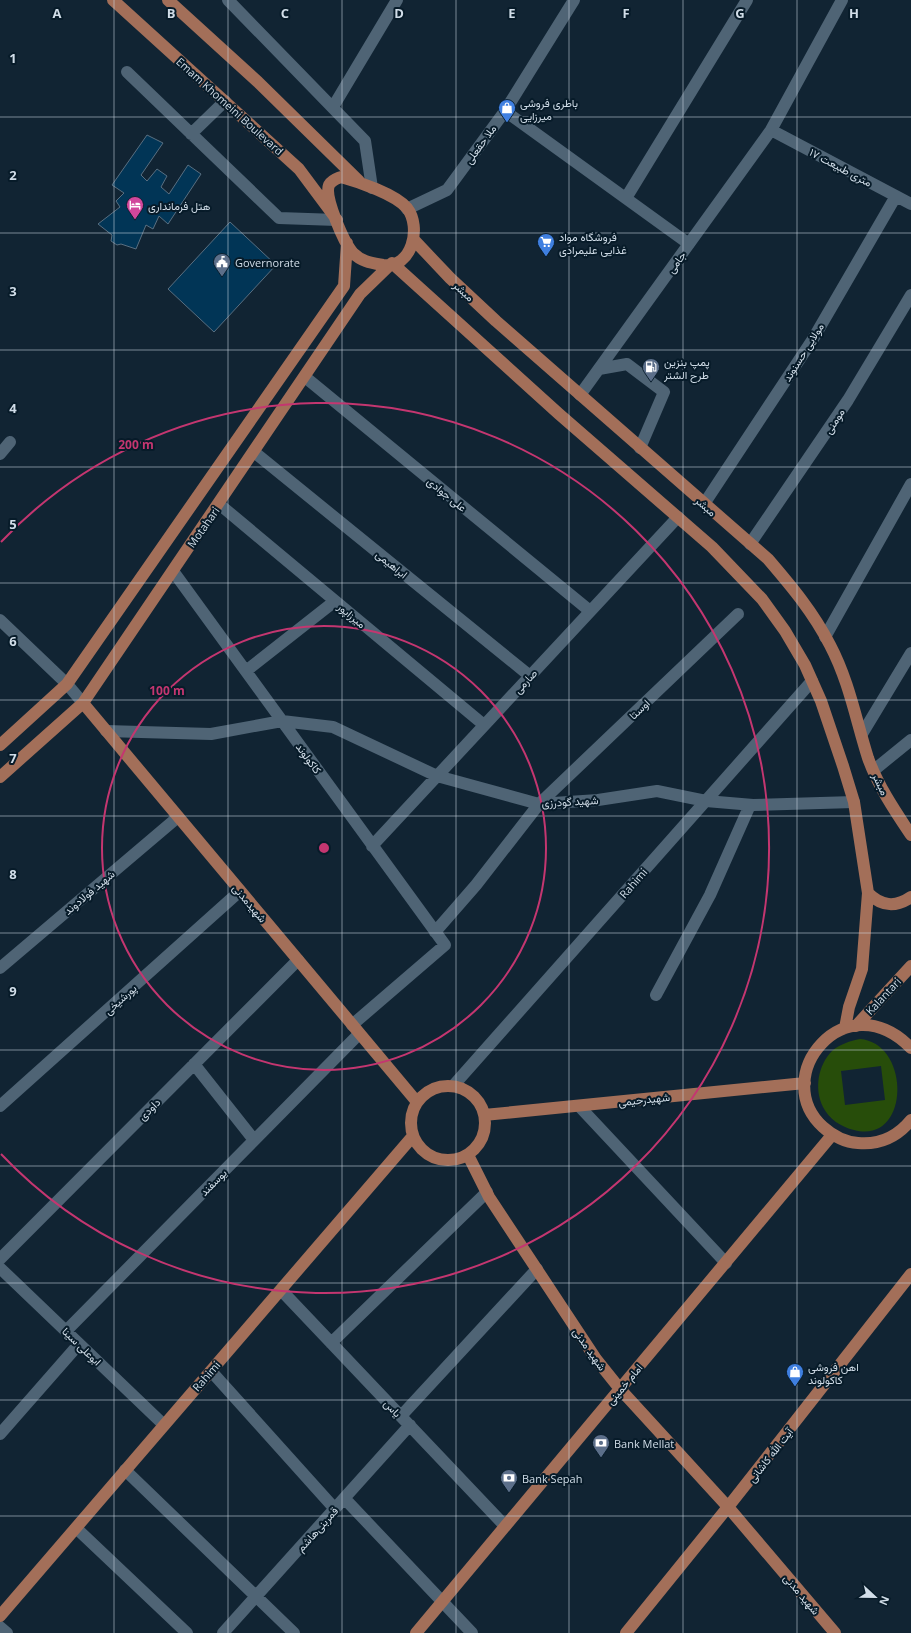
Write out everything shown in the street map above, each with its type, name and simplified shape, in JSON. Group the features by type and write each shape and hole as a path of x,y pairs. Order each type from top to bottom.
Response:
{"main road":[{"name":"Emam Khomeini Boulevard","path":"113,0 299,169 337,220"},
{"path":"168,0 258,82 367,186"},
{"path":"341,177 395,198 407,209 414,224 414,240 407,255 387,265 366,262 353,252 339,229 328,193 329,186 333,180 341,177"},
{"name":"مبشر","path":"414,240 450,278 496,321 768,559 800,595 825,637 852,698 869,759 874,770 892,808 911,835"},
{"name":"Motahari","path":"0,745 67,684 344,286 347,243"},
{"path":"392,263 712,547 762,599 785,631 821,701 854,802 868,893 862,969 850,1007 851,1027"},
{"name":"Motahari","path":"0,777 83,703 360,294 392,263"},
{"name":"شهیدمدنی","path":"83,703 417,1102"},
{"path":"868,893 875,900 886,905 902,903 911,898"},
{"name":"Kalantari","path":"851,1027 911,966"},
{"path":"911,1048 900,1037 886,1029 871,1025 851,1027 829,1036 816,1049 808,1065 804,1083 807,1103 817,1122 832,1135 850,1143 869,1144 888,1139 904,1129 911,1120"},
{"name":"شهیدرحیمی","path":"484,1115 804,1083"},
{"path":"443,1086 453,1086 474,1096 484,1115 485,1126 482,1138 476,1147 468,1154 458,1159 447,1160 426,1154 418,1146 413,1136 411,1119 417,1102 424,1094 443,1086"},
{"name":"امام خمینی","path":"416,1633 832,1135"},
{"name":"Rahimi","path":"0,1616 413,1136"},
{"name":"شهید مدنی","path":"468,1154 487,1192 596,1359 620,1390 728,1507 835,1633"},
{"name":"آیت الله کاشانی","path":"626,1633 728,1507 911,1274"}],"street":[{"path":"228,0 365,141 367,186"},
{"path":"333,107 397,0"},
{"name":"ملا حقعلی","path":"407,209 447,190 505,111 574,0"},
{"path":"626,198 747,0"},
{"name":"جامی","path":"580,395 771,130 842,0"},
{"path":"127,72 279,218 337,220"},
{"path":"191,134 224,101"},
{"path":"505,111 689,244"},
{"name":"۱۷ متری طبیعت","path":"771,130 911,204"},
{"name":"مولایی حسنوند","path":"704,504 812,339 896,196"},
{"name":"مومنی","path":"750,544 848,400 911,295"},
{"path":"599,369 627,364 664,392 640,448"},
{"name":"علی جوادی","path":"305,377 590,612"},
{"path":"0,454 10,442"},
{"name":"ابراهیمی","path":"254,452 530,676"},
{"path":"825,637 911,484"},
{"name":"میرزاپور","path":"219,504 484,725"},
{"name":"صارمی","path":"372,846 678,517"},
{"name":"کاکولوند","path":"173,571 445,945"},
{"path":"246,671 335,601"},
{"name":"اوستا","path":"435,932 476,885 539,804 738,614"},
{"path":"0,620 67,684 83,703"},
{"path":"862,734 911,653"},
{"name":"Rahimi","path":"453,1086 812,681"},
{"name":"شهید گودرزی","path":"106,731 211,734 282,721 333,727 437,776 539,804 598,800 657,791 706,801 750,804 854,802"},
{"path":"874,770 911,740"},
{"path":"656,995 710,896 750,804"},
{"name":"شهید فولادوند","path":"0,968 178,817"},
{"name":"پورشیخی","path":"0,1106 240,891"},
{"name":"یوسفند","path":"66,1330 254,1140 356,1029 445,945"},
{"name":"داودی","path":"0,1258 298,960"},
{"path":"194,1064 254,1140"},
{"path":"579,1106 726,1263"},
{"path":"331,1343 487,1192"},
{"name":"ابوعلی سینا","path":"0,1268 164,1425"},
{"path":"401,1416 537,1269"},
{"name":"یاس","path":"281,1290 506,1526"},
{"path":"0,1434 79,1344"},
{"path":"211,1371 335,1509"},
{"name":"قمربنی‌هاشم","path":"224,1633 410,1425"},
{"path":"125,1470 294,1633"},
{"path":"345,1498 472,1633"},
{"path":"76,1528 187,1633"},
{"path":"0,1627 7,1633"}],"green space":[{"path":"860,1039 877,1045 889,1057 896,1074 898,1092 894,1109 886,1123 873,1131 854,1130 836,1122 823,1107 819,1093 819,1078 823,1063 827,1057 838,1046","holes":["881,1066 885,1100 845,1105 841,1071"]}],"building":[{"path":"147,135 163,143 141,175 147,181 157,169 167,176 161,187 169,194 188,165 201,174 168,224 159,216 153,229 146,225 136,249 121,244 117,245 111,241 112,235 98,224 120,207 116,201 124,193 112,185"},
{"name":"Governorate","path":"230,222 276,265 214,332 168,289"}],"place":[{"name":"باطری فروشی میرزایی","path":"507,123"},
{"name":"هتل فرمانداری","path":"135,220"},
{"name":"فروشگاه مواد غذایی علیمرادی","path":"546,257"},
{"name":"Governorate","path":"222,277"},
{"name":"پمپ بنزین طرح الشتر","path":"651,382"},
{"name":"اهن فروشی کاکولوند","path":"795,1387"},
{"name":"Bank Mellat","path":"601,1458"},
{"name":"Bank Sepah","path":"509,1493"}]}
